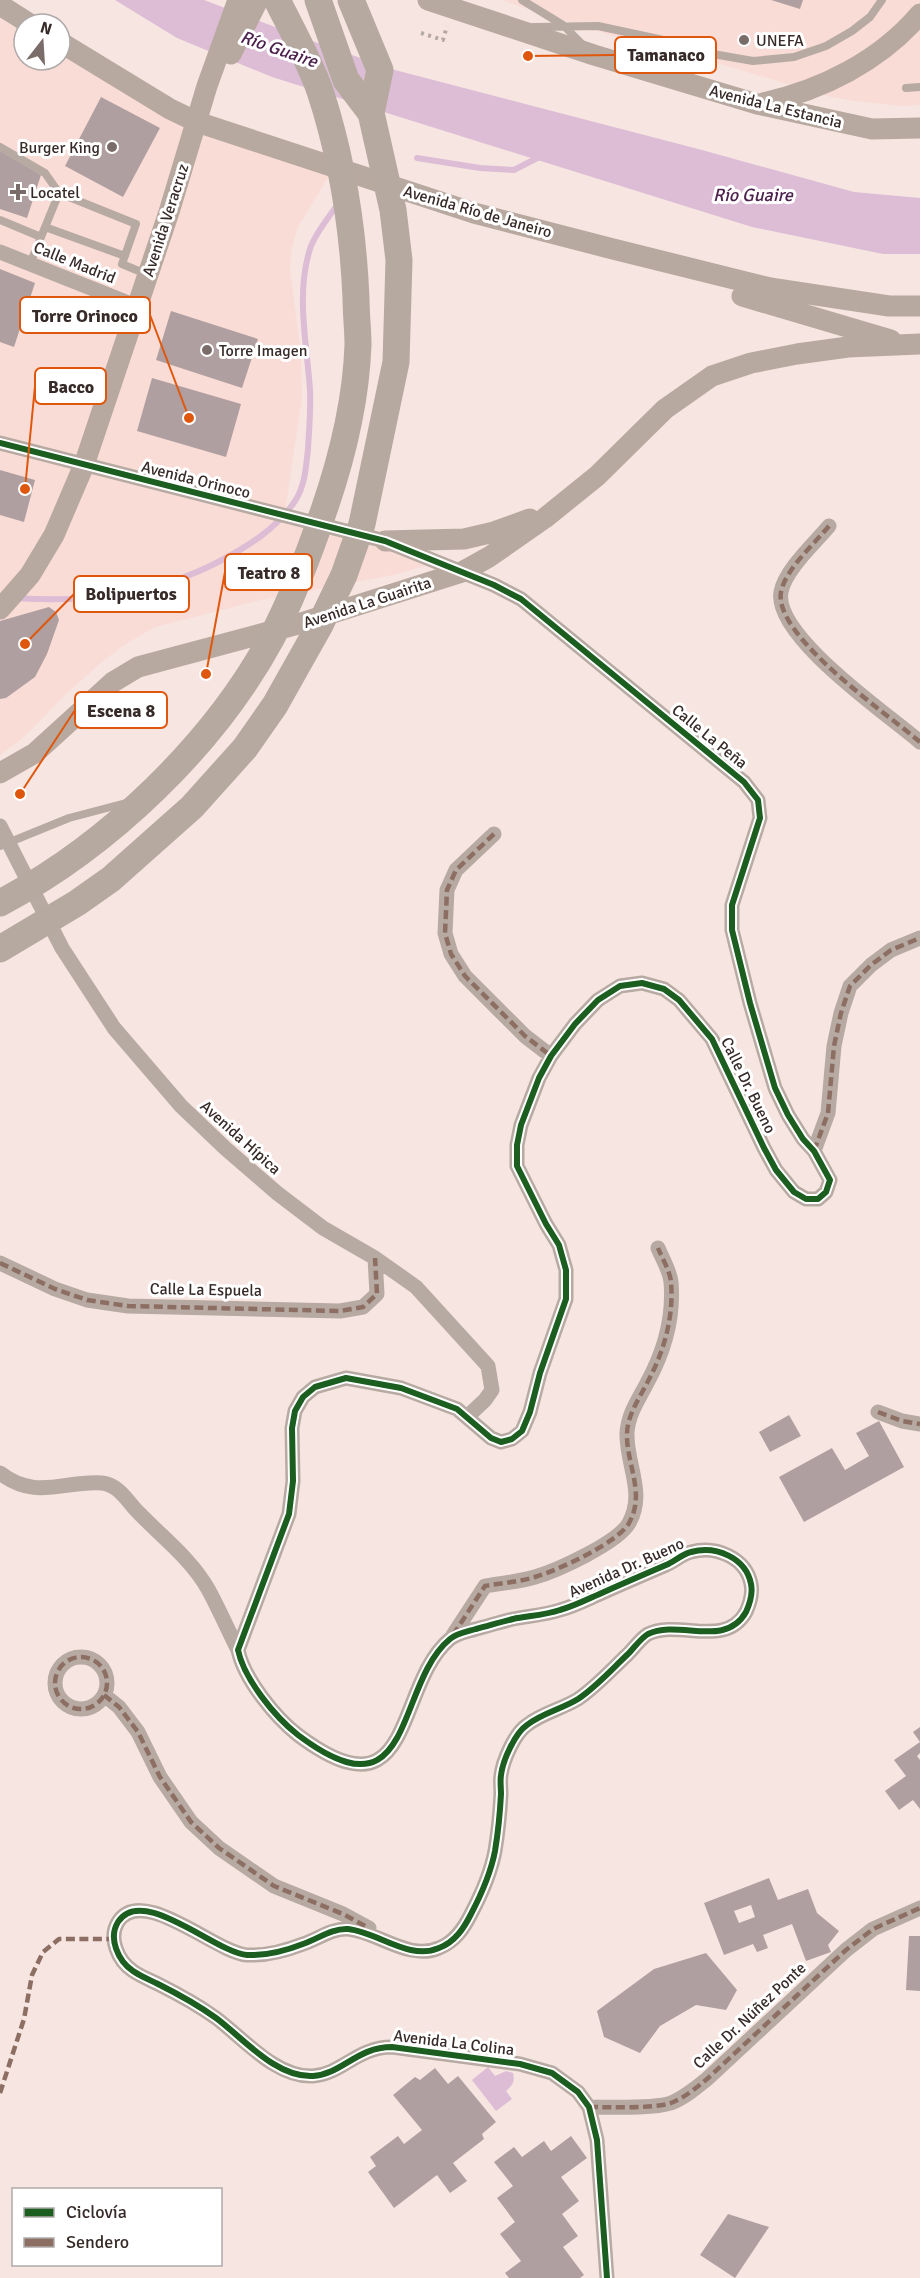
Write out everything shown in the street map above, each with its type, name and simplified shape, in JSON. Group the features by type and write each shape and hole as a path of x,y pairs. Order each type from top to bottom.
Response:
{"highway":[{"path":"0,903 89,848 187,756 228,705 271,638 303,572 335,479 350,410 358,346 354,257 345,186 319,89 277,0"},
{"path":"0,949 78,903 111,879 192,807 245,748 275,705 320,625 344,575 362,524 396,362 399,260 393,210 371,113 346,80 318,0"},
{"path":"351,0 380,70 371,113"}],"street":[{"path":"197,122 207,86 238,0"},
{"path":"197,122 258,0"},
{"name":"Avenida La Estancia","path":"429,0 511,29 757,104 872,129 920,128"},
{"path":"757,104 795,96 860,65 905,32 920,14"},
{"name":"Avenida Río de Janeiro","path":"72,49 170,109 197,122 474,213 770,288 889,306 920,306"},
{"name":"Avenida Veracruz","path":"0,609 30,574 54,535 84,465 197,122"},
{"path":"609,248 658,272 826,319 920,350"},
{"name":"Calle Madrid","path":"0,252 136,306"},
{"name":"Avenida La Guairita","path":"0,773 35,753 112,682 138,667 298,624 462,572 489,557 559,507 597,476 665,409 712,376 751,363 848,347 920,344"},
{"name":"Avenida Orinoco","path":"0,443 386,542"},
{"path":"386,542 465,539 495,532 559,507"},
{"path":"829,526 786,576 780,594 782,609 808,649 838,677 920,742"},
{"name":"Calle La Peña","path":"386,542 462,572 520,599 744,782 758,800 760,818 732,905 732,930 750,1003 775,1088 802,1139 814,1151"},
{"name":"Avenida Hípica","path":"0,826 62,948 114,1028 181,1106 277,1193 323,1228 375,1258 416,1287 488,1366 492,1390 467,1418"},
{"path":"494,834 456,870 447,890 444,933 451,954 465,976 525,1036 552,1056"},
{"path":"814,1151 828,1113 834,1046 850,986 871,965 891,950 920,938"},
{"name":"Calle Dr. Bueno","path":"467,1418 491,1438 501,1442 513,1439 522,1431 566,1299 566,1270 559,1245 517,1166 517,1145 521,1125 538,1078 575,1024 598,1000 620,986 642,983 664,989 679,1000 712,1039 776,1170 794,1192 806,1199 818,1199 826,1192 830,1180 814,1151"},
{"path":"0,1473 9,1480 35,1488 104,1484 121,1492 139,1514 162,1534 207,1587 238,1650 241,1665 264,1699 290,1729 335,1759 366,1762 379,1758 394,1746 405,1726 418,1689 436,1654 453,1635 485,1586 535,1577 569,1563 587,1555 629,1524 636,1503 636,1484 627,1433 634,1406 648,1383 661,1353 670,1322 671,1280 658,1248"},
{"name":"Calle La Espuela","path":"0,1263 55,1289 87,1300 128,1306 340,1311 363,1307 377,1294 375,1258"},
{"path":"238,1650 289,1514 293,1481 292,1428 295,1411 303,1397 315,1387 346,1378 401,1388 457,1409 467,1418"},
{"path":"878,1412 902,1421 920,1424"},
{"name":"Avenida Dr. Bueno","path":"114,1939 114,1926 123,1915 136,1911 149,1911 167,1917 200,1936 241,1955 281,1952 338,1929 352,1929 421,1952 435,1950 446,1945 467,1923 494,1858 501,1796 501,1774 522,1728 579,1698 648,1635 670,1630 717,1631 735,1625 745,1613 752,1597 751,1581 742,1565 727,1554 707,1551 690,1552 670,1563 561,1610 512,1619 453,1635"},
{"path":"104,1695 118,1707 138,1732 160,1777 191,1822 219,1848 274,1886 343,1914 404,1947"},
{"name":"Calle Dr. Núñez Ponte","path":"589,2107 630,2107 670,2103 691,2092 846,1950 873,1929 920,1908"},
{"name":"Avenida La Colina","path":"114,1939 117,1954 129,1970 214,2016 266,2059 298,2075 322,2074 377,2047 412,2048 520,2064 552,2073 578,2092 589,2107 597,2140 607,2278"}],"lane":[{"path":"522,0 562,25 594,55"},
{"path":"511,29 562,25 598,26 682,44 713,54 753,61 794,57 826,46 852,32 870,17 882,0"},
{"path":"906,88 920,87"},
{"path":"0,147 45,173 59,193 136,224 122,264 148,274"},
{"path":"30,264 59,193"},
{"path":"0,220 41,237"},
{"path":"45,227 125,256"},
{"path":"0,846 69,818 143,799"}],"path":[{"path":"421,33 442,40"}],"shaded area":[{"name":"UNEFA","path":"501,0 920,0 920,105 901,106 831,97 704,59 673,55"},
{"path":"0,18 12,26 12,72 72,72 72,62 179,123 224,142 332,171 297,229 292,248 290,269 301,355 302,397 285,512 437,560 425,566 393,575 261,600 155,627 103,661 65,695 22,739 0,755"}],"water":[{"name":"Río Guaire","path":"115,0 204,0 395,70 854,192 920,198 920,254 883,254 752,227 272,77 177,38"},
{"path":"488,2067 495,2076 506,2071 513,2073 513,2083 506,2091 512,2099 496,2111 472,2080"}],"building":[{"path":"771,0 803,0 800,9"},
{"name":"Burger King","path":"101,97 160,128 123,197 65,166"},
{"name":"Locatel","path":"0,150 41,175 27,218 0,209"},
{"path":"0,269 35,283 14,347 0,342"},
{"name":"Torre Imagen","path":"171,311 258,339 242,388 156,360"},
{"path":"152,378 241,404 226,457 137,431"},
{"path":"0,470 35,480 24,522 0,515"},
{"path":"49,607 56,612 59,620 47,654 35,677 6,698 0,699 0,621"},
{"path":"789,1415 801,1436 770,1452 759,1432"},
{"path":"879,1421 904,1467 804,1522 779,1477 832,1448 845,1470 869,1456 856,1433"},
{"path":"920,1727 920,1742 913,1732"},
{"path":"920,1742 920,1753 917,1756 920,1760 920,1809 913,1800 899,1810 885,1791 906,1776 894,1760"},
{"path":"769,1878 778,1900 808,1889 817,1913 839,1931 828,1945 831,1952 806,1961 792,1924 763,1935 768,1948 757,1952 753,1944 724,1955 704,1903","holes":["751,1905 755,1917 739,1923 734,1911"]},
{"path":"909,1936 920,1936 920,1991 906,1990"},
{"path":"706,1953 737,1990 726,2010 696,2005 660,2026 640,2053 604,2037 597,2011 654,1969"},
{"path":"435,2068 448,2084 458,2076 496,2122 482,2134 484,2139 453,2163 467,2181 450,2193 437,2175 394,2208 368,2172 376,2166 370,2157 398,2136 404,2144 422,2130 393,2095 415,2077 420,2080"},
{"path":"571,2136 587,2158 561,2177 579,2201 562,2214 578,2236 563,2247 584,2275 580,2278 509,2278 505,2273 521,2261 500,2234 515,2222 497,2198 513,2186 494,2162 514,2147 522,2157 544,2141 551,2151"},
{"path":"728,2214 769,2227 735,2278 700,2255"}],"waterway":[{"path":"417,158 480,168 514,170 541,156"},
{"path":"15,598 69,599 147,589 197,572 222,560 262,535 288,511 301,489 308,449 310,390 303,300 306,264 314,240 338,204"}],"marked path":[{"path":"829,526 788,575 781,592 783,610 795,630 813,652 860,694 920,742"},
{"path":"494,834 456,870 447,890 445,933 451,954 465,976 525,1036 551,1056"},
{"path":"814,1151 828,1113 834,1046 850,986 871,965 891,950 920,938"},
{"path":"453,1635 485,1586 529,1579 557,1569 613,1539 629,1523 636,1501 627,1445 629,1419 658,1359 671,1308 670,1278 658,1248"},
{"path":"0,1263 55,1289 87,1300 128,1306 340,1311 363,1307 377,1294 375,1258"},
{"path":"878,1412 902,1421 920,1424"},
{"path":"76,1657 86,1657 95,1661 103,1669 107,1683 103,1697 95,1705 86,1709 76,1709 67,1705 59,1697 55,1688 55,1678 59,1669 67,1661 76,1657"},
{"path":"104,1695 119,1707 138,1732 160,1777 191,1822 219,1848 274,1886 343,1914 369,1928"},
{"path":"589,2107 653,2106 671,2103 681,2098 707,2079 846,1950 873,1929 920,1908"},
{"path":"0,2093 24,2019 32,1975 43,1952 59,1939 114,1939"}],"cycle path":[{"path":"0,443 385,541 494,585 521,599 744,782 758,800 760,818 732,905 732,930 750,1003 775,1088 788,1115 803,1139 814,1151 830,1180 826,1192 818,1199 806,1199 794,1192 776,1170 712,1039 679,1000 664,989 642,983 620,986 598,1000 575,1024 551,1056 539,1078 521,1125 517,1145 517,1166 559,1245 566,1270 566,1299 522,1431 512,1439 501,1442 491,1438 457,1409 401,1388 346,1378 315,1387 303,1397 295,1411 292,1428 293,1481 289,1514 238,1650 241,1661 254,1685 270,1708 289,1727 336,1758 364,1764 383,1756 397,1738 432,1660 450,1639 459,1634 513,1619 566,1608 669,1564 688,1553 701,1550 720,1552 743,1567 752,1587 746,1612 737,1623 726,1629 714,1631 673,1629 648,1634 585,1694 539,1717 518,1734 510,1747 502,1769 497,1837 488,1875 465,1924 458,1934 445,1945 428,1951 416,1951 359,1931 342,1929 283,1951 247,1955 217,1944 161,1915 144,1911 129,1912 118,1922 114,1935 119,1955 133,1971 216,2018 261,2055 286,2071 299,2075 323,2074 369,2051 392,2047 520,2064 552,2073 578,2092 589,2107 597,2140 607,2278"}],"place":[{"name":"UNEFA","path":"744,40"},
{"name":"Tamanaco","path":"528,56"},
{"name":"Burger King","path":"112,147"},
{"name":"Locatel","path":"18,192"},
{"name":"Torre Imagen","path":"207,350"},
{"name":"Torre Orinoco","path":"189,418"},
{"name":"Bacco","path":"25,489"},
{"name":"Bolipuertos","path":"25,644"},
{"name":"Teatro 8","path":"206,674"},
{"name":"Escena 8","path":"20,794"}]}
